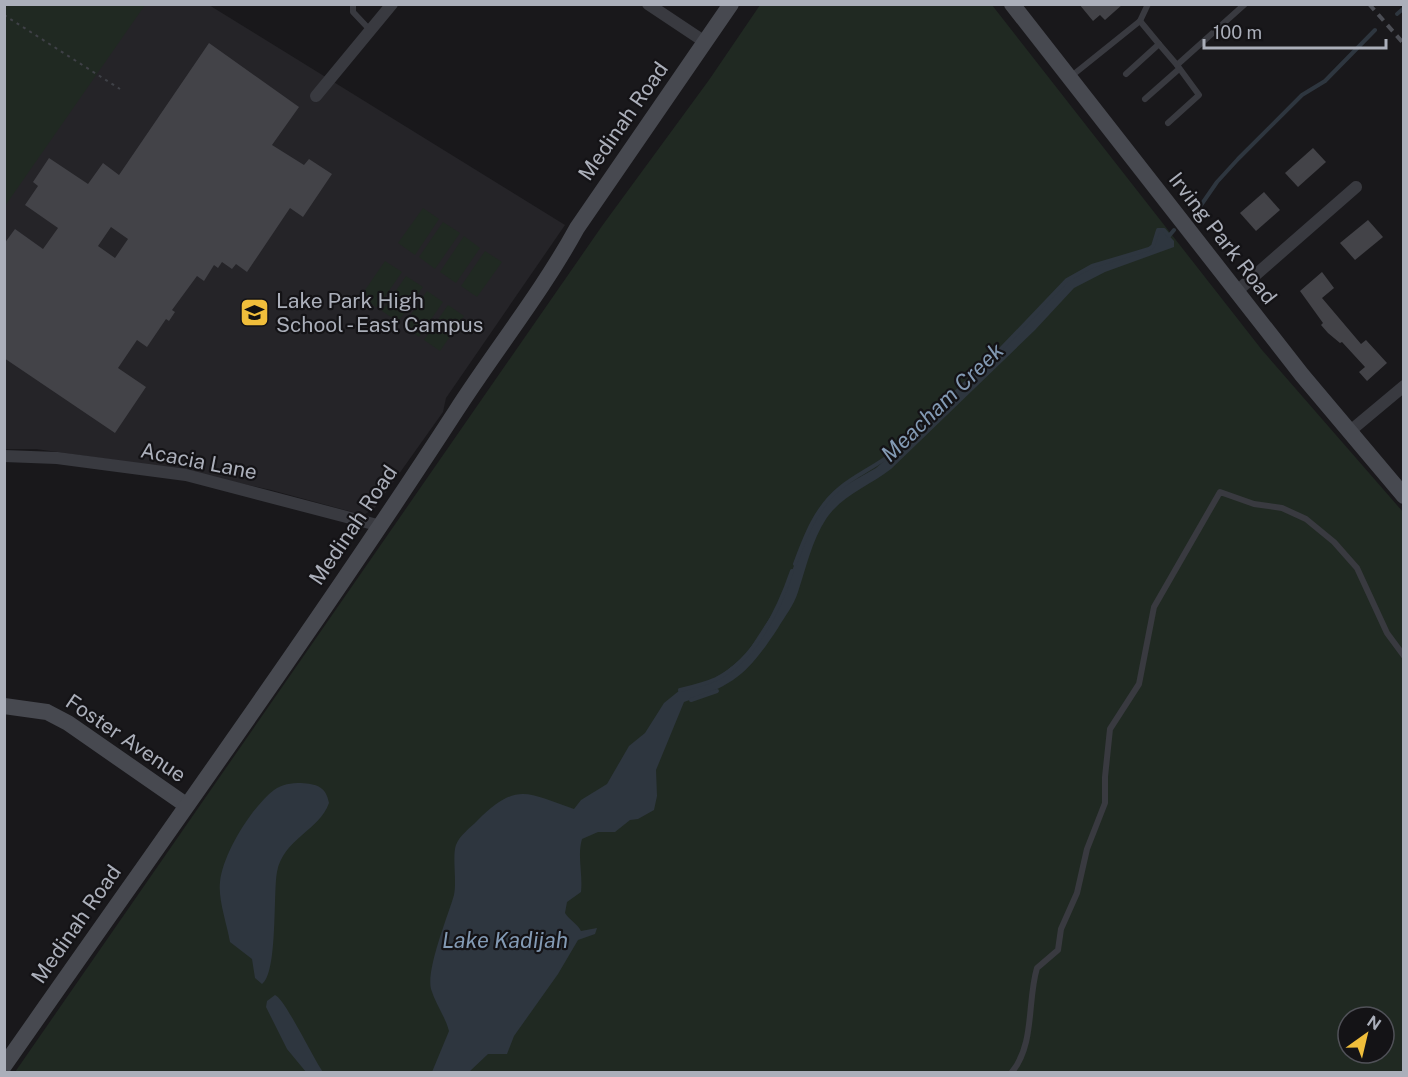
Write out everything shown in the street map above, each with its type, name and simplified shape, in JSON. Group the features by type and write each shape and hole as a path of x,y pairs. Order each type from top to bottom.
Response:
{"main road":[{"name":"Medinah Road","path":"4,1066 381,526 465,397 559,261 577,228 731,4"},
{"name":"Irving Park Road","path":"1012,4 1236,292 1404,496"},
{"name":"Foster Avenue","path":"4,706 47,712 68,723 186,805"}],"street":[{"path":"316,96 393,4"},
{"path":"648,4 705,42"},
{"path":"1236,292 1356,187"},
{"path":"1349,432 1404,386"},
{"name":"Acacia Lane","path":"4,456 57,458 186,475 381,526"}],"lane":[{"path":"352,4 353,12 370,31"},
{"path":"1069,78 1140,21 1148,4"},
{"path":"1145,99 1245,4"},
{"path":"1140,21 1199,95 1168,123"},
{"path":"1126,74 1159,44"},
{"path":"1012,1072 1020,1062 1032,1011 1037,968 1058,950 1061,928 1077,893 1087,849 1105,803 1110,729 1139,684 1154,607 1220,492 1254,504 1290,512 1306,519 1334,542 1357,568 1387,633 1404,656"}],"path":[{"path":"4,15 120,89"}],"shaded area":[{"path":"4,5 145,5 5,206"},
{"name":"Lake Park High School - East Campus","path":"5,5 209,5 565,225 446,398 443,412 374,509 365,514 356,513 271,490 171,468 36,449 5,449"},
{"path":"760,5 992,5 1262,350 1403,512 1403,1072 15,1072 602,226 709,80"},
{"path":"423,208 439,219 415,255 398,243"},
{"path":"443,222 460,233 435,269 419,257"},
{"path":"464,236 480,248 456,283 440,272"},
{"path":"485,251 502,262 477,297 461,286"},
{"path":"385,261 402,272 377,308 361,296"},
{"path":"406,276 423,287 398,322 382,311"},
{"path":"427,291 443,302 419,337 403,326"},
{"path":"448,305 464,316 440,351 424,340"}],"water":[{"name":"Lake Kadijah","path":"1158,230 1164,230 1174,241 1174,247 1105,272 1074,288 1035,330 891,469 848,497 832,511 817,536 794,601 758,656 729,683 684,702 656,770 657,796 654,810 638,819 630,820 615,832 598,832 582,839 581,892 567,902 565,913 581,931 597,928 595,934 578,940 558,974 514,1036 507,1054 488,1054 469,1072 432,1072 449,1031 431,989 430,980 438,942 454,895 455,850 462,835 491,808 513,795 533,795 574,809 581,800 607,784 629,746 645,733 664,703 680,690 716,679 745,656 780,602 800,550 819,511 839,489 876,468 894,452 1001,349 1067,280 1092,266 1149,249 1153,246"},
{"path":"301,783 323,789 329,803 318,821 286,851 281,861 276,882 271,965 262,984 255,978 252,959 230,942 221,904 222,870 240,832 265,798 277,788 287,784"},
{"path":"275,995 285,1007 323,1072 306,1072 287,1049 266,1007 267,1001"}],"building":[{"path":"1079,4 1123,4 1105,20 1100,15 1093,21"},
{"path":"209,43 299,107 272,145 304,165 309,159 332,174 303,217 290,208 247,272 236,264 232,269 222,262 218,268 214,265 204,281 197,276 172,310 175,312 169,321 166,319 147,347 137,340 118,368 146,387 115,433 4,358 4,244 15,229 43,249 58,228 25,205 38,186 33,182 49,158 88,184 103,163 119,175","holes":["111,227 128,239 115,258 98,246"]},
{"path":"1313,148 1326,162 1298,187 1285,173"},
{"path":"1264,192 1280,210 1256,231 1240,213"},
{"path":"1368,220 1383,237 1355,260 1340,243"},
{"path":"1322,272 1334,288 1322,298 1361,344 1366,340 1387,363 1367,381 1359,372 1365,367 1342,342 1340,343 1321,325 1323,323 1300,291"}],"waterway":[{"name":"Meacham Creek","path":"1397,14 1404,8"},
{"name":"Meacham Creek","path":"1199,208 1217,182 1238,159 1302,95 1325,81 1375,30"},
{"name":"Meacham Creek","path":"795,564 812,523 824,504 847,483 894,452 1001,349 1067,280 1092,266 1149,249 1153,246 1158,230 1164,230 1169,236 1174,230"},
{"name":"Meacham Creek","path":"680,690 716,679 742,659 754,646 773,617 792,571"},
{"name":"Meacham Creek","path":"691,700 717,691"}],"railway":[{"path":"1369,4 1404,44"}],"place":[{"name":"Lake Park High School - East Campus","path":"255,312"}]}
